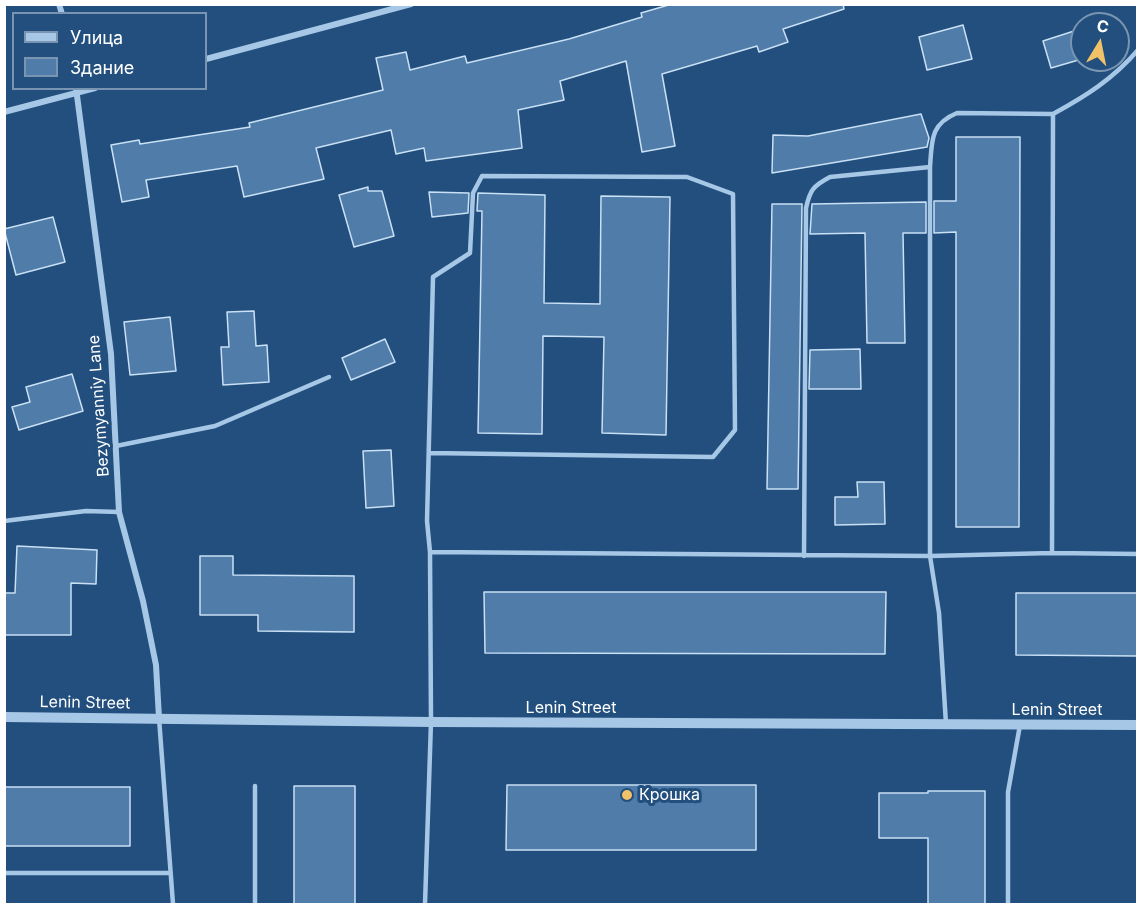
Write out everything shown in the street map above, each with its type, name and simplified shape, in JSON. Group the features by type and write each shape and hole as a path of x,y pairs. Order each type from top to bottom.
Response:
{"street":[{"path":"207,59 411,4"},
{"path":"4,112 76,91"},
{"name":"Bezymyanniy Lane","path":"76,91 111,354 119,512 143,601 156,666 159,718"},
{"name":"Lenin Street","path":"4,717 431,722 1137,725"}],"lane":[{"path":"946,725 939,613 930,556 930,167 932,139 937,126 957,113 1053,114 1085,97 1122,69 1137,50"},
{"path":"1052,553 1053,114"},
{"path":"804,556 806,208 809,193 817,184 830,177 930,167"},
{"path":"425,904 431,722 430,552 427,522 433,277 470,253 473,193 482,176 687,177 733,194 735,430 713,457 429,453"},
{"path":"116,446 215,426 329,377"},
{"path":"4,521 86,511 119,512"},
{"path":"430,552 804,556 1137,554"},
{"path":"159,718 173,904"},
{"path":"1008,904 1008,792 1020,725"},
{"path":"255,786 255,904"},
{"path":"4,873 170,873"}],"building":[{"path":"672,4 843,4 844,9 783,29 788,42 759,52 757,46 662,74 675,146 642,152 626,61 560,81 564,100 518,110 522,148 426,161 424,148 396,154 391,130 316,148 324,179 244,197 237,166 146,180 149,197 122,202 111,145 139,140 140,144 250,127 249,123 383,90 376,58 406,52 410,70 465,56 467,63 569,39 642,17 641,13"},
{"path":"963,25 972,59 927,70 919,37"},
{"path":"1070,32 1070,62 1051,68 1043,41"},
{"path":"921,114 929,138 927,147 772,173 773,135 808,136"},
{"path":"956,137 1020,137 1019,527 956,527 956,232 934,233 934,201 956,201"},
{"path":"368,187 368,191 382,191 394,236 354,247 339,195"},
{"path":"429,192 469,193 468,213 432,217"},
{"path":"478,193 545,195 544,303 600,304 601,196 670,197 666,435 602,433 604,337 543,336 542,434 478,433 482,211 477,211"},
{"path":"926,202 926,233 903,233 905,343 867,343 865,233 810,234 812,204"},
{"path":"772,204 802,204 798,489 767,489"},
{"path":"53,217 65,262 16,275 4,229"},
{"path":"254,311 256,346 267,345 269,382 223,385 221,347 229,347 227,312"},
{"path":"170,317 176,371 130,375 124,322"},
{"path":"385,339 395,362 351,380 342,358"},
{"path":"860,349 861,389 809,389 810,350"},
{"path":"72,374 83,411 19,430 12,407 30,402 26,387"},
{"path":"391,450 394,506 366,508 363,451"},
{"path":"857,482 884,482 885,524 835,525 835,497 858,497"},
{"path":"17,546 97,550 96,584 71,583 71,635 4,635 4,593 15,593"},
{"path":"200,556 233,556 233,575 354,576 354,632 258,631 258,615 200,615"},
{"path":"484,592 886,592 885,654 485,653"},
{"path":"1016,593 1137,593 1137,656 1016,655"},
{"path":"507,785 756,785 756,850 506,850"},
{"path":"294,786 355,786 355,904 294,904"},
{"path":"4,787 130,787 130,846 4,846"},
{"path":"928,791 985,791 985,904 928,904 928,838 879,838 879,793 928,793"}],"place":[{"name":"Крошка","path":"627,795"}]}
